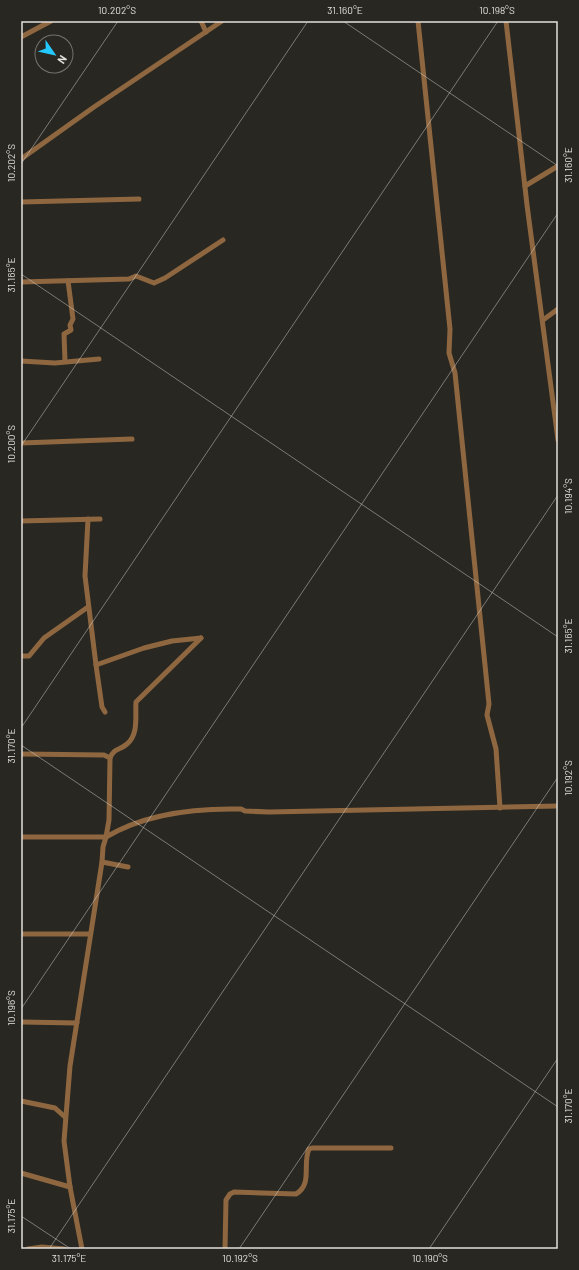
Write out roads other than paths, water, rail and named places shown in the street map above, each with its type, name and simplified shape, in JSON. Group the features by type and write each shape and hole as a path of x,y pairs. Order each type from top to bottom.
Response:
{"street":[{"path":"21,36 51,21"},
{"path":"201,21 206,32"},
{"path":"21,159 222,21"},
{"path":"418,21 450,329 449,353 455,373 489,704 488,715 496,749 500,808"},
{"path":"506,21 525,186 558,440"},
{"path":"525,186 558,166"},
{"path":"21,202 139,199"},
{"path":"21,282 129,279 136,276 154,283 165,278 223,240"},
{"path":"64,361 64,334 70,330 70,325 73,319 68,281"},
{"path":"543,320 558,309"},
{"path":"21,362 47,363 99,359"},
{"path":"21,443 132,439"},
{"path":"21,520 100,519"},
{"path":"88,520 85,573 88,607 102,707 105,712"},
{"path":"21,656 29,656 44,638 88,607"},
{"path":"82,1249 70,1187 64,1142 65,1117 70,1066 102,862 103,847 109,820 110,758 114,751 128,744 136,732 136,702 201,638 144,648 96,665"},
{"path":"21,754 104,755 110,758"},
{"path":"21,837 106,837 121,828 173,812 193,810 241,809 245,811 269,812 558,806"},
{"path":"102,862 128,867"},
{"path":"21,934 90,934"},
{"path":"21,1022 77,1023"},
{"path":"21,1101 55,1108 65,1117"},
{"path":"225,1249 226,1200 230,1194 237,1192 296,1194 302,1191 306,1184 305,1157 309,1149 341,1147 391,1148"},
{"path":"21,1173 70,1187"},
{"path":"28,1249 42,1247 64,1249"}]}
